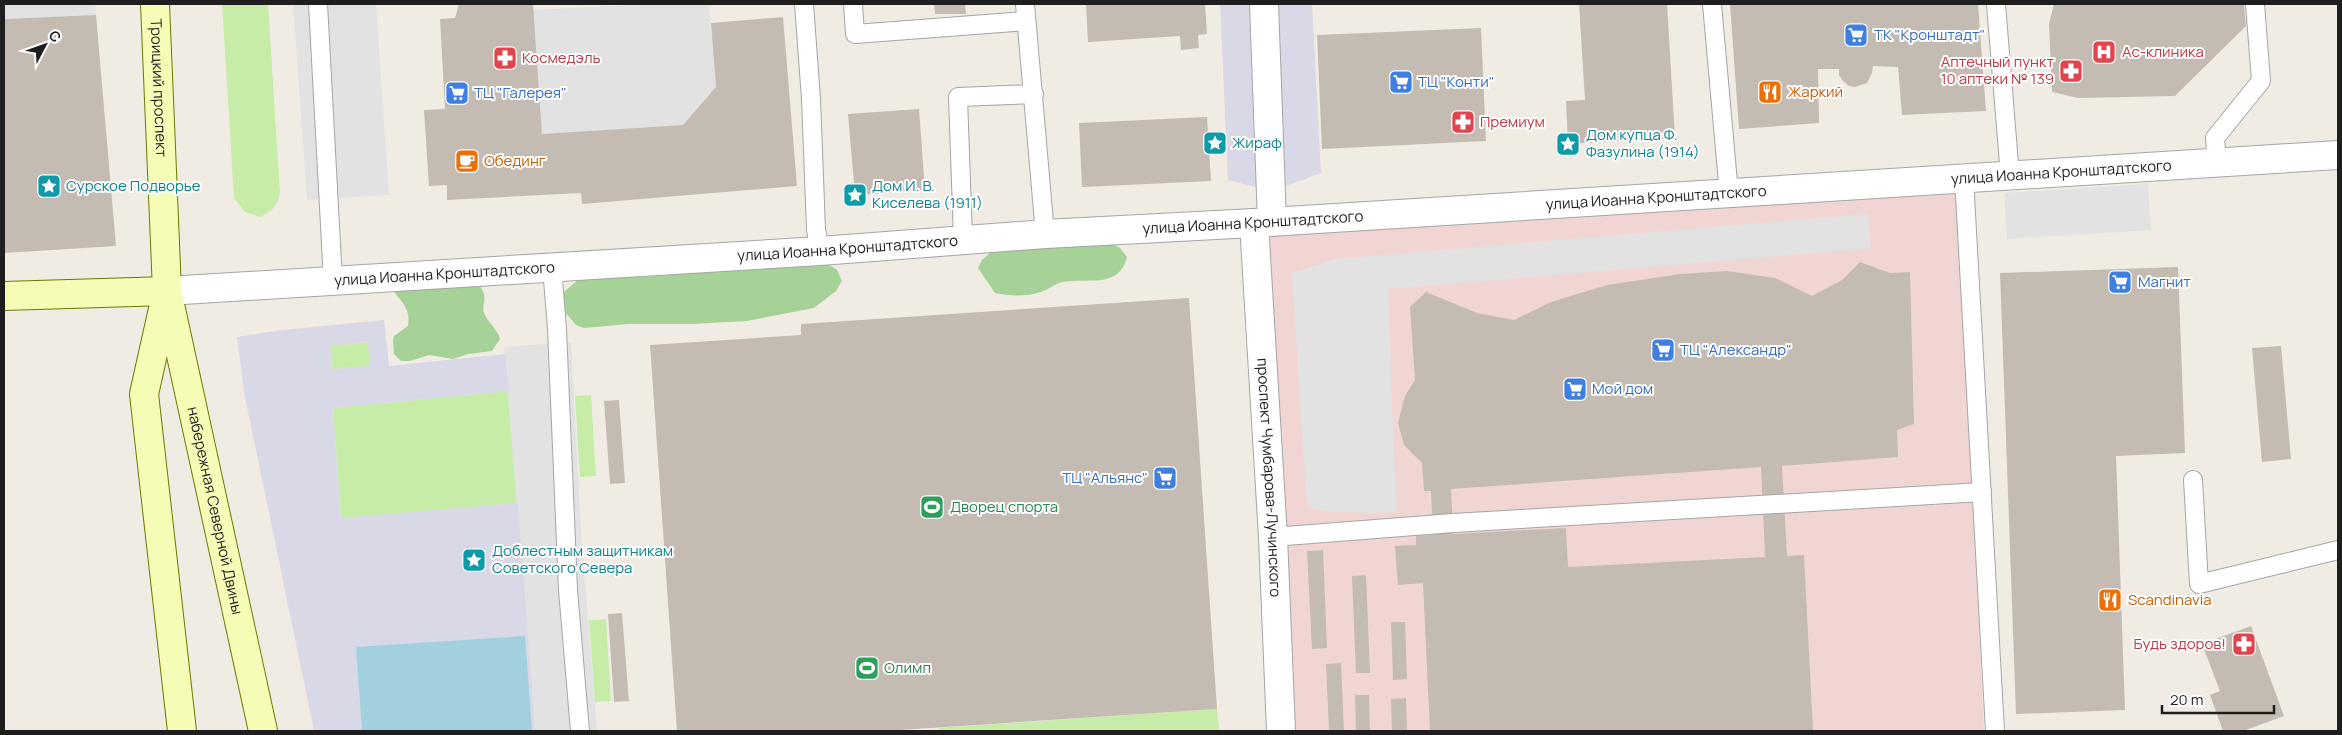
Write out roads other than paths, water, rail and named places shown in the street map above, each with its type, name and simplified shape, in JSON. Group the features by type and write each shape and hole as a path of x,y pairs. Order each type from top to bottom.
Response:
{"main road":[{"name":"Троицкий проспект","path":"155,4 167,291"},
{"path":"4,296 167,291 144,394 182,731"},
{"name":"набережная Северной Двины","path":"167,291 264,731"}],"street":[{"name":"проспект Чумбарова-Лучинского","path":"1264,4 1263,223 1273,537 1282,731"},
{"name":"улица Иоанна Кронштадтского","path":"167,291 820,250 963,239 1263,223 2338,155"}],"lane":[{"path":"318,4 333,281"},
{"path":"804,4 811,99 816,230 820,250"},
{"path":"853,4 856,34 1026,12 1045,234"},
{"path":"1712,4 1729,194"},
{"path":"1996,4 2010,176"},
{"path":"2218,163 2215,138 2261,81 2255,4"},
{"path":"963,239 958,97 1034,94"},
{"path":"1964,178 1995,731"},
{"path":"552,267 557,329 568,590 580,731"},
{"path":"2193,480 2199,584 2338,550"},
{"path":"1273,537 1453,523 1982,492"}],"water":[{"path":"525,636 532,731 362,731 356,647"}],"place":[{"name":"ТК \"Кронштадт\"","path":"1856,35"},
{"name":"Ас-клиника","path":"2104,52"},
{"name":"Космедэль","path":"505,58"},
{"name":"Аптечный пункт 10 аптеки № 139","path":"2071,71"},
{"name":"ТЦ \"Конти\"","path":"1401,82"},
{"name":"Жаркий","path":"1770,92"},
{"name":"ТЦ \"Галерея\"","path":"457,93"},
{"name":"Премиум","path":"1463,122"},
{"name":"Жираф","path":"1215,143"},
{"name":"Дом купца Ф. Фазулина (1914)","path":"1568,144"},
{"name":"Обединг","path":"467,161"},
{"name":"Cурское Подворье","path":"49,186"},
{"name":"Дом И. В. Киселева (1911)","path":"855,195"},
{"name":"Магнит","path":"2120,282"},
{"name":"ТЦ \"Александр\"","path":"1663,350"},
{"name":"Мой дом","path":"1575,389"},
{"name":"ТЦ \"Альянс\"","path":"1165,478"},
{"name":"Дворец спорта","path":"932,507"},
{"name":"Доблестным защитникам Советского Севера","path":"474,560"},
{"name":"Scandinavia","path":"2110,600"},
{"name":"Будь здоров!","path":"2244,644"},
{"name":"Олимп","path":"867,668"}]}
